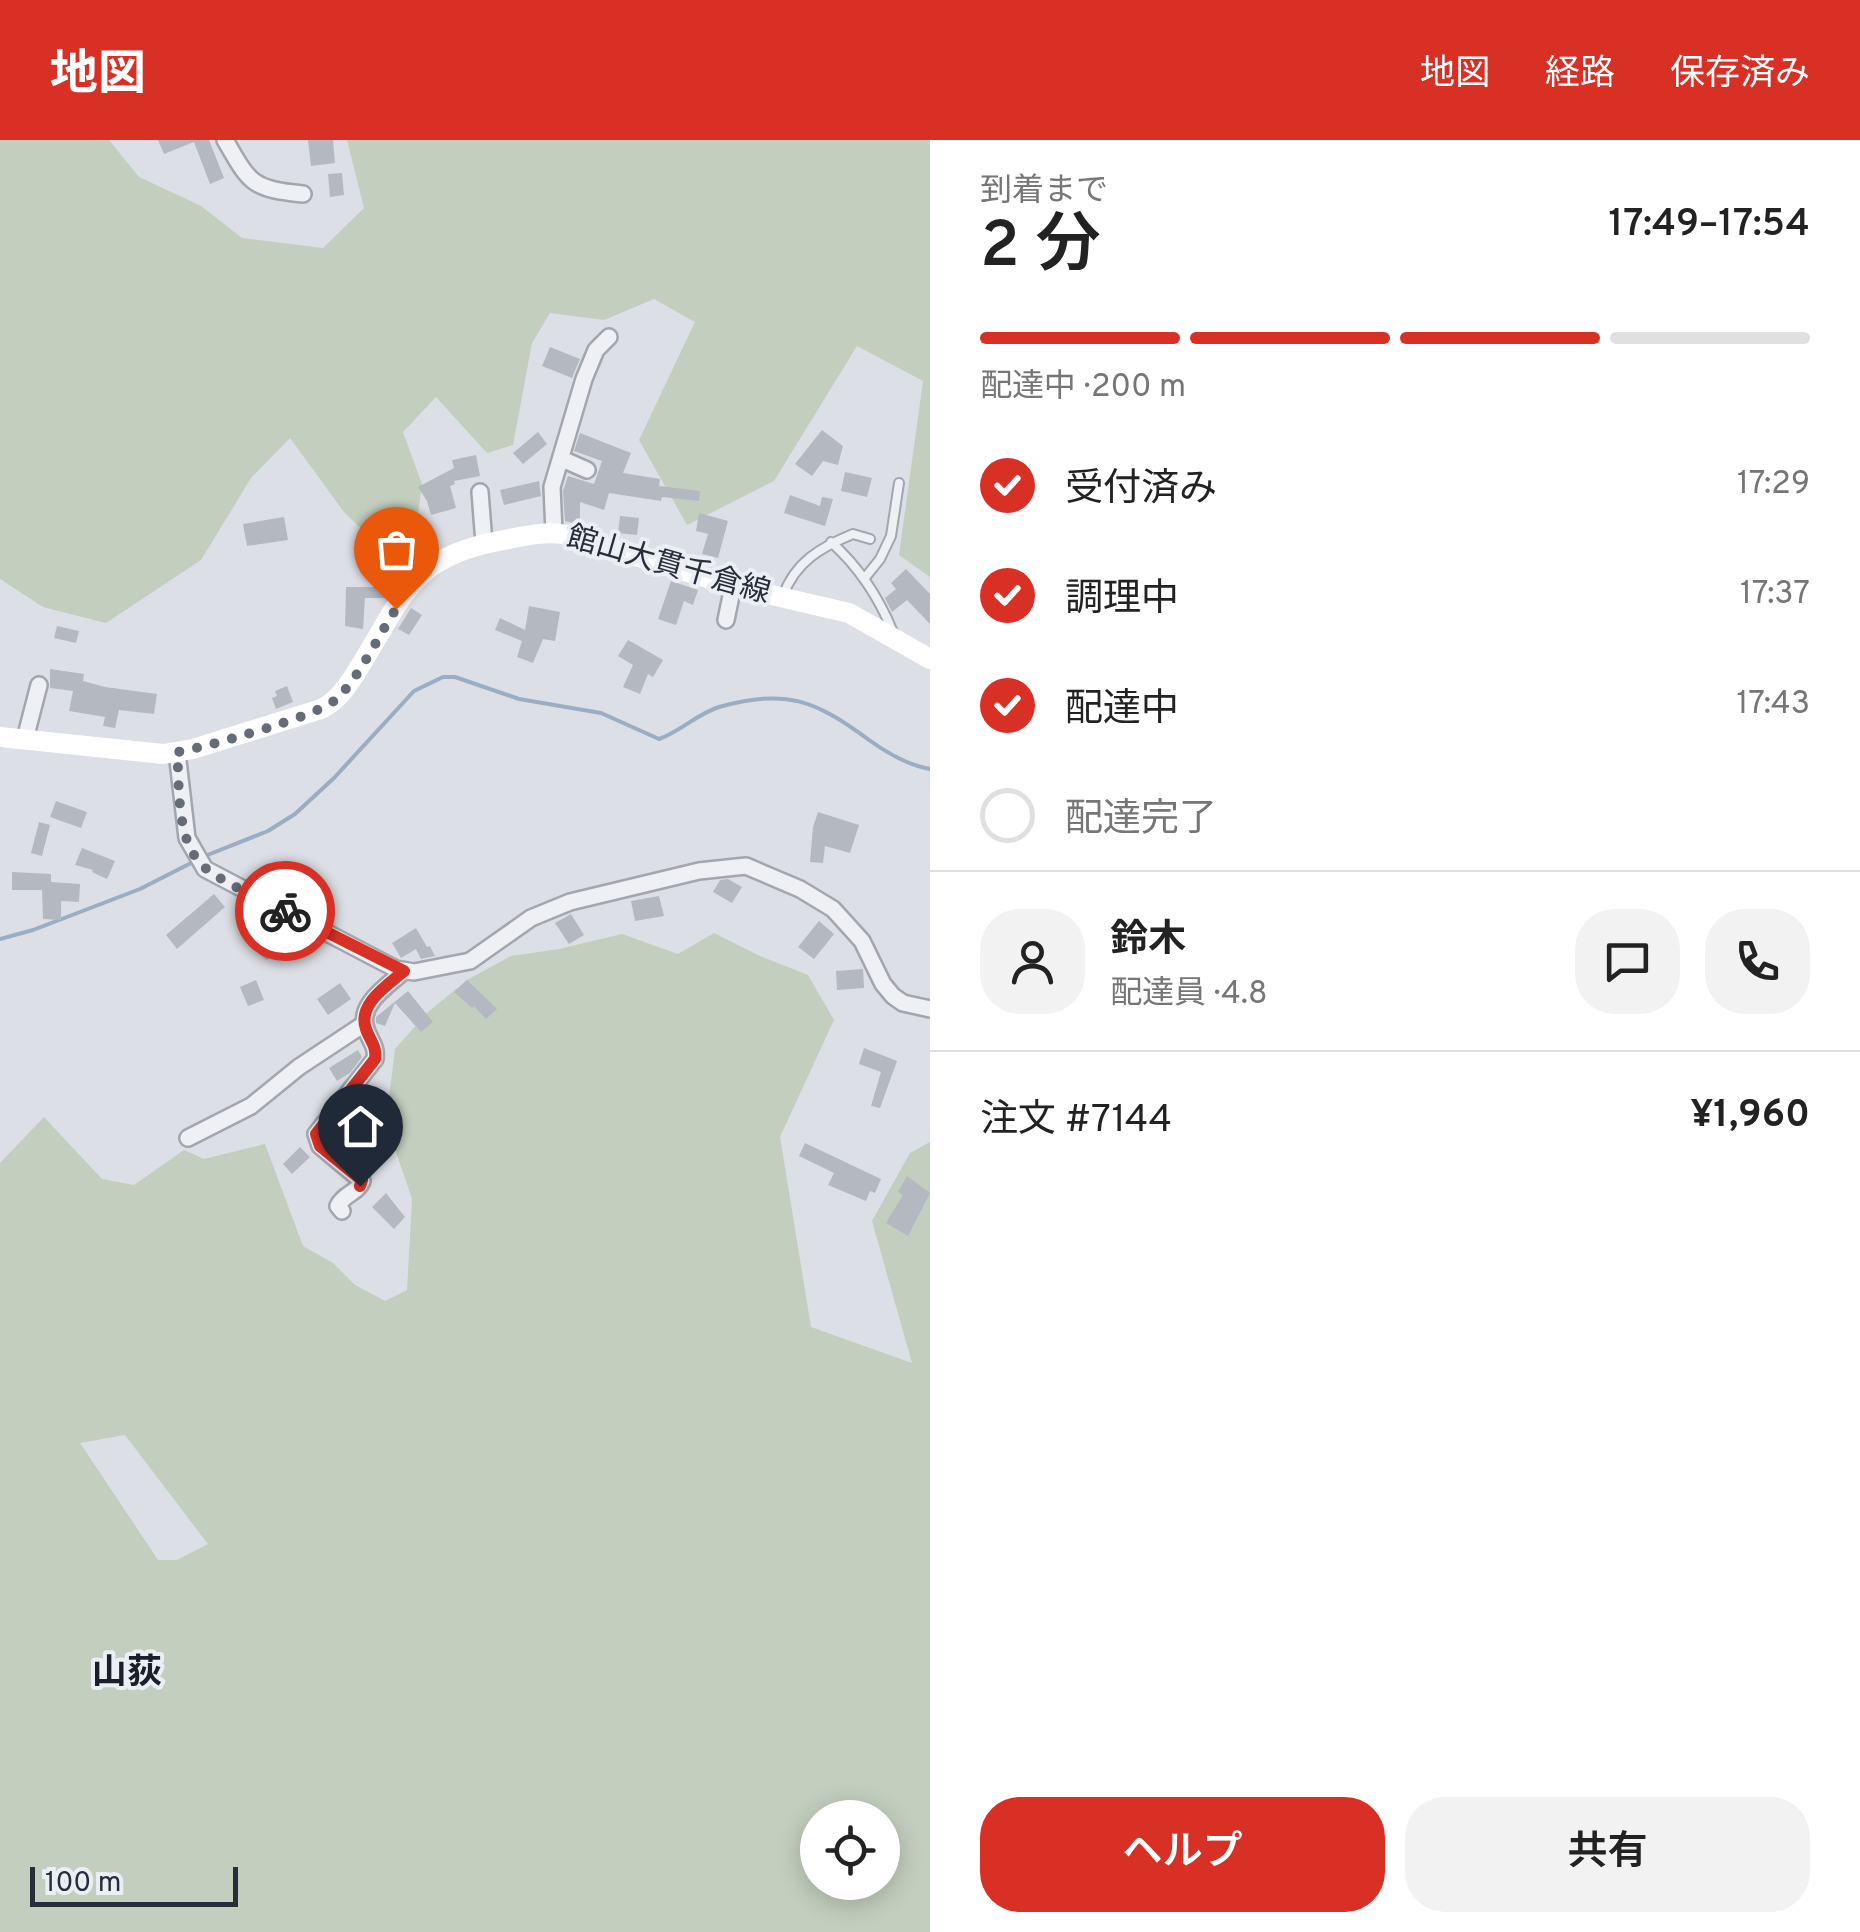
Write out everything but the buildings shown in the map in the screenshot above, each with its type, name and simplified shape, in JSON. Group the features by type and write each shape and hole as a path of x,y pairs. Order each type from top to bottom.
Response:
{"main road":[{"name":"館山大貫千倉線","path":"0,737 142,754 177,752 219,742 332,703 347,687 422,572 433,562 460,549 554,532 733,586 849,613 930,659"}],"street":[{"path":"225,140 246,178 264,188 302,194"},
{"path":"554,532 552,486 584,379 596,350 608,337"},
{"path":"562,460 587,470"},
{"path":"480,492 484,544"},
{"path":"726,620 733,586"},
{"path":"25,738 39,685"},
{"path":"177,752 184,823 191,850 205,869 404,971"},
{"path":"188,1138 251,1106 299,1067 364,1024 372,1000 404,971 470,960 557,906 699,871 746,866 800,889 833,909 862,941 883,984 894,996 903,1003 930,1009"},
{"path":"342,1211 340,1201 362,1180 320,1146 316,1134 375,1059 376,1049 364,1024"}],"lane":[{"path":"864,580 891,536 899,483"},
{"path":"783,596 809,556 853,534 870,538"},
{"path":"832,542 852,560 894,637"}],"green space":[{"path":"0,140 109,140 139,177 201,206 242,238 323,248 364,208 347,140 930,140 930,577 899,555 923,381 857,346 774,481 687,525 639,440 695,322 654,299 604,320 550,313 532,343 513,445 487,453 436,397 403,432 422,484 414,542 387,554 344,512 290,438 251,478 201,560 106,623 43,607 0,579"},
{"path":"714,933 808,975 834,1020 780,1137 811,1327 912,1363 872,1221 910,1153 930,1142 930,1932 0,1932 0,1163 44,1117 102,1179 134,1185 184,1150 204,1159 265,1144 303,1246 333,1263 355,1285 385,1301 407,1290 412,1199 386,1122 395,1049 427,1013 467,980 511,956 622,934 678,954","holes":["125,1435 208,1544 177,1560 158,1560 80,1443"]}],"waterway":[{"path":"205,856 268,831 295,814 414,691 443,677 455,677 519,699 601,713 659,739 719,707 763,699 798,701 832,715 898,758 930,769"},
{"path":"0,939 140,889 197,860"}],"way so far":[{"path":"285,911 205,869 191,850 184,823 177,752 219,742 332,703 347,687 396,609"}],"district":[{"name":"山荻","path":"127,1671"}],"route":[{"path":"285,911 404,971 372,1000 365,1015 364,1024 377,1053 375,1059 316,1134 320,1146 362,1180 360,1186"}]}
